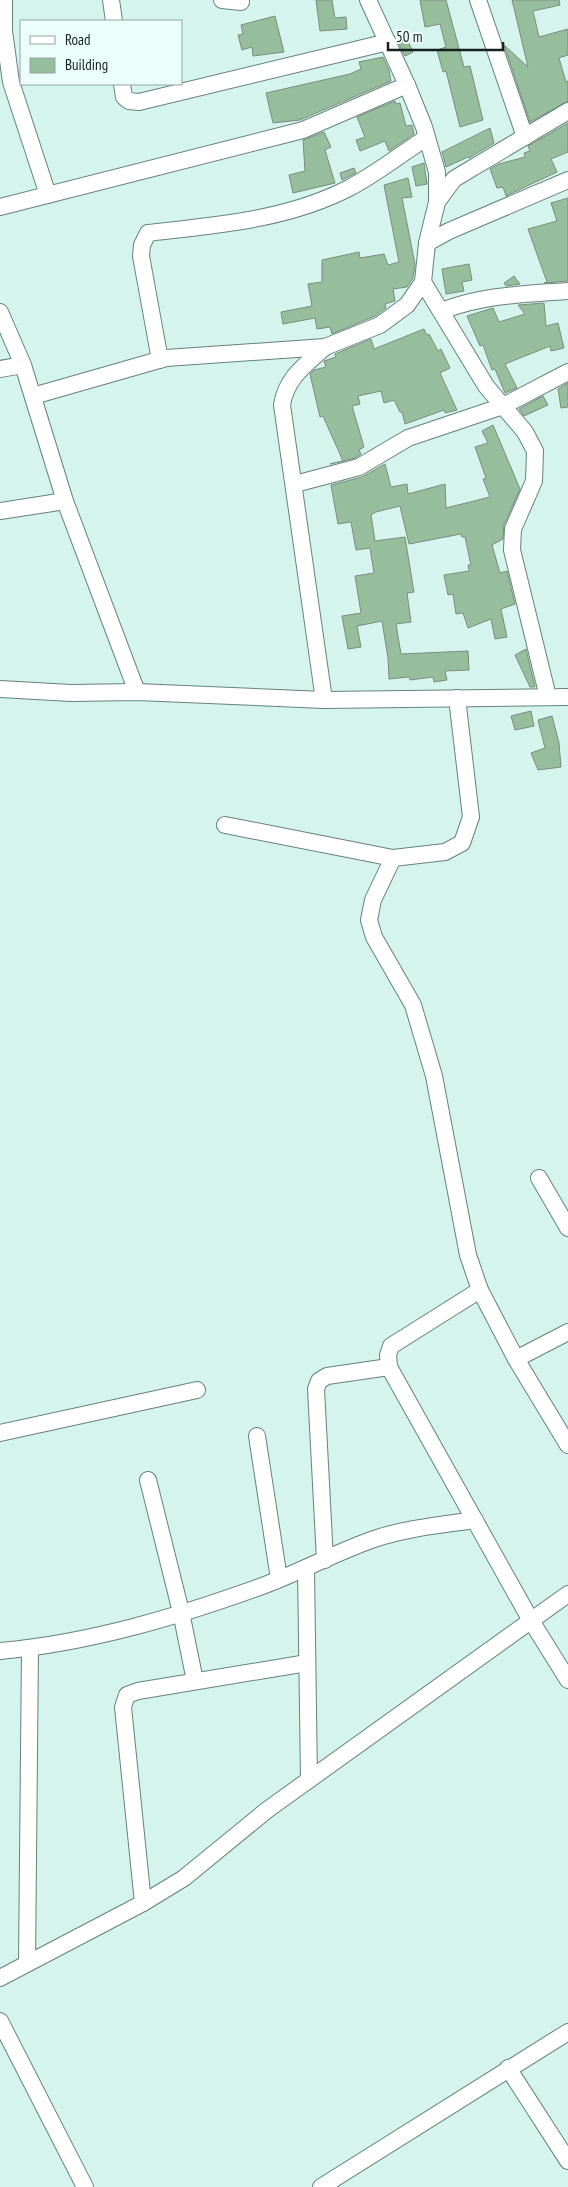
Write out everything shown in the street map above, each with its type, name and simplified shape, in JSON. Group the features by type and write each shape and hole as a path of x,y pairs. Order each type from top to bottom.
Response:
{"street":[{"path":"4,0 4,31 11,82 48,195"},
{"path":"111,0 114,20"},
{"path":"222,0 241,2"},
{"path":"33,396 160,360 325,347 380,325 407,305 424,282 427,244 437,202 437,172 407,85 368,0"},
{"path":"478,0 525,137"},
{"path":"122,85 124,97 138,102 388,42"},
{"path":"0,207 303,130 407,85"},
{"path":"437,202 454,180 568,111"},
{"path":"160,360 141,256 142,245 148,233 231,225 291,210 349,188 426,138"},
{"path":"427,244 449,231 568,180"},
{"path":"424,282 486,386 525,432 535,452 534,481 513,529 512,550 548,697"},
{"path":"442,311 460,304 501,297 568,291"},
{"path":"0,312 23,365 65,501 137,692"},
{"path":"324,700 282,406 284,390 299,371 325,347"},
{"path":"0,369 23,365"},
{"path":"294,484 359,467 408,438 503,406 568,372"},
{"path":"0,511 65,501"},
{"path":"0,689 71,693 137,692 324,700 568,697"},
{"path":"225,825 394,858 445,852 462,843 471,817 457,698"},
{"path":"394,858 373,900 369,920 374,937 413,1005 434,1076 468,1254 480,1290 516,1359 568,1445"},
{"path":"539,1178 568,1228"},
{"path":"480,1290 391,1346 388,1355 389,1367 530,1619 568,1680"},
{"path":"516,1359 568,1332"},
{"path":"325,1560 316,1390 319,1381 327,1376 389,1367"},
{"path":"0,1433 197,1390"},
{"path":"258,1436 279,1579"},
{"path":"148,1480 181,1612 195,1681"},
{"path":"0,1651 30,1648 131,1627 279,1579 374,1539 401,1532 475,1520"},
{"path":"306,1568 309,1780"},
{"path":"0,1978 143,1903 184,1878 267,1810 530,1619 568,1594"},
{"path":"27,1964 30,1648"},
{"path":"143,1903 123,1707 127,1695 138,1690 307,1663"},
{"path":"0,2021 85,2187"},
{"path":"321,2187 568,2032"},
{"path":"508,2068 568,2161"}],"building":[{"path":"316,0 332,0 335,18 346,17 347,29 320,31"},
{"path":"420,0 446,0 464,67 470,66 483,120 460,127 446,71 443,72 437,50 446,47 440,24 425,27"},
{"path":"512,0 559,0 560,5 533,11 539,37 568,29 568,55 559,58 566,82 568,81 568,101 530,122 504,45 528,67"},
{"path":"275,16 284,52 253,56 252,47 242,50 238,35 243,34 241,25"},
{"path":"407,39 413,52 405,56 399,44"},
{"path":"383,57 389,70 391,81 300,120 273,123 266,93 350,74 361,69 359,62"},
{"path":"395,101 396,104 400,103 406,126 412,125 414,134 389,151 385,141 360,151 356,140 365,137 357,117"},
{"path":"568,123 568,152 551,159 557,172 506,196 503,187 497,188 490,169 499,164 525,157 524,153 530,151 528,146"},
{"path":"490,128 494,143 469,158 446,167 442,152"},
{"path":"324,132 331,147 325,150 335,183 293,193 289,175 305,171 303,140"},
{"path":"424,163 427,184 416,186 412,167"},
{"path":"354,168 356,173 342,180 340,173"},
{"path":"408,178 412,197 402,198 415,264 413,278 407,287 393,289 395,301 385,304 386,308 375,316 332,334 330,327 317,329 315,318 283,324 281,312 312,306 308,284 322,282 322,260 359,252 360,258 384,254 388,265 399,262 384,185"},
{"path":"568,198 568,281 544,283 547,282 528,229 557,221 551,203"},
{"path":"469,264 472,280 462,282 464,291 446,294 442,269"},
{"path":"514,276 520,284 506,286 504,283"},
{"path":"544,303 546,326 558,323 564,348 551,351 550,346 505,364 517,388 505,393 495,369 492,370 483,345 480,346 467,316 493,308 499,322 525,314 518,305"},
{"path":"424,329 427,335 429,334 438,351 441,349 450,368 440,373 457,410 445,413 444,410 405,424 402,412 400,412 394,400 384,403 381,391 358,396 360,404 352,406 364,447 359,450 361,454 355,458 343,461 323,416 320,417 310,374 314,370 326,367 324,361 336,357 335,354 371,339 374,349"},
{"path":"568,383 568,407 561,408 558,389"},
{"path":"543,396 548,405 524,416 519,409"},
{"path":"493,425 520,489 504,525 503,539 492,545 500,573 507,571 515,604 501,609 507,637 495,639 491,619 468,628 463,613 456,614 453,594 448,595 444,575 469,571 468,565 471,565 465,537 462,537 461,534 409,544 400,506 376,512 371,515 375,541 405,537 414,592 407,593 411,622 396,624 401,654 468,651 469,670 445,671 447,680 434,682 433,677 410,680 409,677 389,679 388,658 382,621 357,626 361,647 348,649 342,616 361,613 355,576 374,573 370,548 356,550 351,522 338,524 331,485 362,477 385,464 391,487 407,484 408,494 445,484 446,508 490,497 483,479 486,478 475,447 488,443 482,431"},
{"path":"526,649 535,687 530,687 515,655"},
{"path":"531,711 534,726 515,730 511,716"},
{"path":"552,716 559,743 561,767 538,770 531,753 545,748 538,720"}]}
